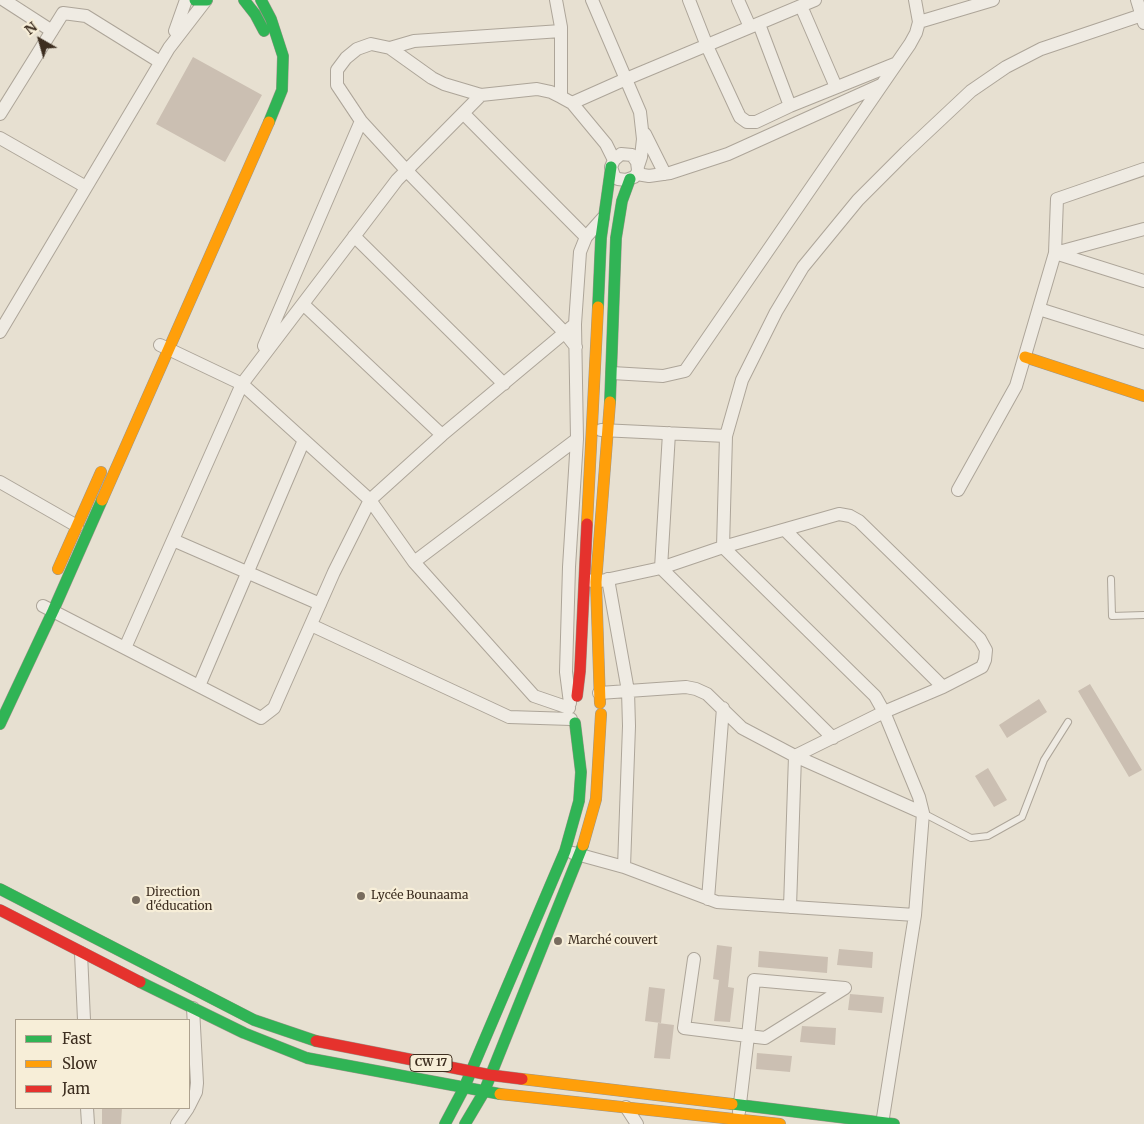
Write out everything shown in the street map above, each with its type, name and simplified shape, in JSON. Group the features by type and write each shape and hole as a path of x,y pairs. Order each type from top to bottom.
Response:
{"street":[{"path":"4,0 52,31"},
{"path":"169,48 186,0"},
{"path":"195,0 202,2 207,0"},
{"path":"0,332 160,62 180,31 207,0"},
{"path":"0,724 48,609 165,347 266,111 273,83 271,58 261,25 244,0"},
{"path":"0,703 48,609 77,526 108,458 165,347 271,123 282,90 283,56 271,19 261,0"},
{"path":"556,0 561,31 566,100"},
{"path":"445,1124 464,1088 565,851 579,801 577,714 580,671 596,580 612,373 617,225 622,201 635,173 643,148 640,112 592,0"},
{"path":"689,0 706,46 738,113 747,122 756,122 790,106 898,62"},
{"path":"738,0 754,26 790,106"},
{"path":"566,100 626,79 815,0"},
{"path":"612,373 663,376 685,371 910,44 919,22 914,0"},
{"path":"919,22 993,0"},
{"path":"886,1124 915,915 923,813 919,797 884,712 874,696 723,547 726,436 742,380 776,312 803,267 865,193 971,91 1006,67 1042,49 1143,19 1137,0"},
{"path":"801,6 836,87"},
{"path":"0,114 63,14 86,16 160,62"},
{"path":"390,48 414,41 561,31"},
{"path":"576,347 565,333 406,170 361,121 337,85 337,70 346,58 357,49 371,44 390,48 444,84 481,95 537,90 551,92 566,100 618,159"},
{"path":"635,173 648,176 665,174 713,159 755,143 803,119 881,85"},
{"path":"125,648 242,384 396,180 481,95"},
{"path":"463,113 586,236"},
{"path":"256,364 361,121"},
{"path":"465,1124 484,1092 580,856 596,799 600,703 591,430 603,218 618,159 642,130"},
{"path":"642,130 665,174"},
{"path":"0,138 86,187"},
{"path":"618,159 628,154 635,158 635,173"},
{"path":"618,159 614,176 626,180 635,173"},
{"path":"958,490 1016,386 1055,253 1057,199 1144,169"},
{"path":"577,714 566,672 577,439 575,324 580,252 586,236 603,218"},
{"path":"1055,253 1144,229"},
{"path":"354,236 504,384"},
{"path":"1055,253 1144,281"},
{"path":"302,304 442,435"},
{"path":"1039,309 1144,342"},
{"path":"48,609 261,718 274,708 320,604 370,500 442,435 575,324"},
{"path":"165,347 242,384 370,500 414,562 534,696 595,723 600,703"},
{"path":"1025,357 1144,396"},
{"path":"591,430 726,436"},
{"path":"668,433 661,568 833,738"},
{"path":"414,562 577,439"},
{"path":"199,686 304,440"},
{"path":"0,482 77,526"},
{"path":"596,580 661,568 723,547 839,514 850,516 859,521 980,639 986,650 982,667 944,687 884,712 795,756"},
{"path":"785,530 944,687"},
{"path":"173,540 320,604"},
{"path":"596,580 628,691 629,726 624,866"},
{"path":"311,625 509,717 577,714"},
{"path":"600,703 628,691 691,688 707,694 742,728 795,756 923,813"},
{"path":"577,714 588,694 600,703"},
{"path":"708,899 723,708"},
{"path":"790,907 795,756"},
{"path":"565,851 624,866 718,902 915,915"},
{"name":"CW 17","path":"0,889 254,1020 310,1040 490,1075 886,1124"},
{"name":"CW 17","path":"0,910 81,953 244,1033 307,1058 484,1092 780,1124"},
{"path":"81,953 84,1019"},
{"path":"694,959 684,1028 748,1036 765,1038 845,988 754,980 748,1036 738,1120"},
{"path":"190,1103 196,1092 197,1083 193,1008"},
{"path":"626,1107 637,1124"},
{"path":"88,1109 88,1124"},
{"path":"177,1124 187,1109"}],"lane":[{"path":"1112,579 1112,616 1144,615"},
{"path":"923,813 971,838 988,836 1022,816 1044,760 1068,722"}],"building":[{"path":"193,57 262,95 225,162 156,124"},
{"path":"1090,684 1142,770 1129,777 1078,691"},
{"path":"1039,699 1047,712 1007,738 999,725"},
{"path":"988,768 1007,800 994,807 975,776"},
{"path":"717,945 732,947 728,987 734,988 730,1022 714,1021 719,980 713,979"},
{"path":"839,949 873,952 872,968 837,965"},
{"path":"759,951 828,957 827,973 758,967"},
{"path":"649,987 665,989 661,1023 645,1021"},
{"path":"850,994 884,997 882,1013 848,1010"},
{"path":"658,1023 674,1025 670,1059 654,1058"},
{"path":"802,1026 836,1028 835,1045 800,1042"},
{"path":"757,1053 792,1056 790,1072 756,1069"},
{"path":"102,1109 122,1109 121,1124 102,1124"}],"traffic: fast":[{"path":"195,0 207,0"},
{"path":"244,0 255,14 264,31"},
{"path":"261,0 271,19 283,56 282,90 269,122"},
{"path":"598,307 601,238 611,167"},
{"path":"610,402 616,238 622,201 630,179"},
{"path":"0,724 102,500"},
{"path":"445,1124 464,1088 565,851 579,801 581,772 575,723"},
{"path":"465,1124 484,1092 583,845"},
{"path":"0,889 254,1020 316,1041"},
{"path":"140,982 244,1033 307,1058 500,1094"},
{"path":"732,1104 894,1124"}],"traffic: slow":[{"path":"102,500 269,122"},
{"path":"587,524 598,307"},
{"path":"1025,357 1144,396"},
{"path":"600,703 596,582 610,402"},
{"path":"58,569 101,472"},
{"path":"583,845 596,799 601,714"},
{"path":"522,1079 732,1104"},
{"path":"500,1094 780,1124"}],"traffic: jam":[{"path":"577,696 580,671 587,524"},
{"path":"0,910 140,982"},
{"path":"316,1041 490,1075 522,1079"}],"place":[{"name":"Lycée Bounaama","path":"361,896"},
{"name":"Direction d'éducation","path":"136,900"},
{"name":"Marché couvert","path":"558,941"}]}
